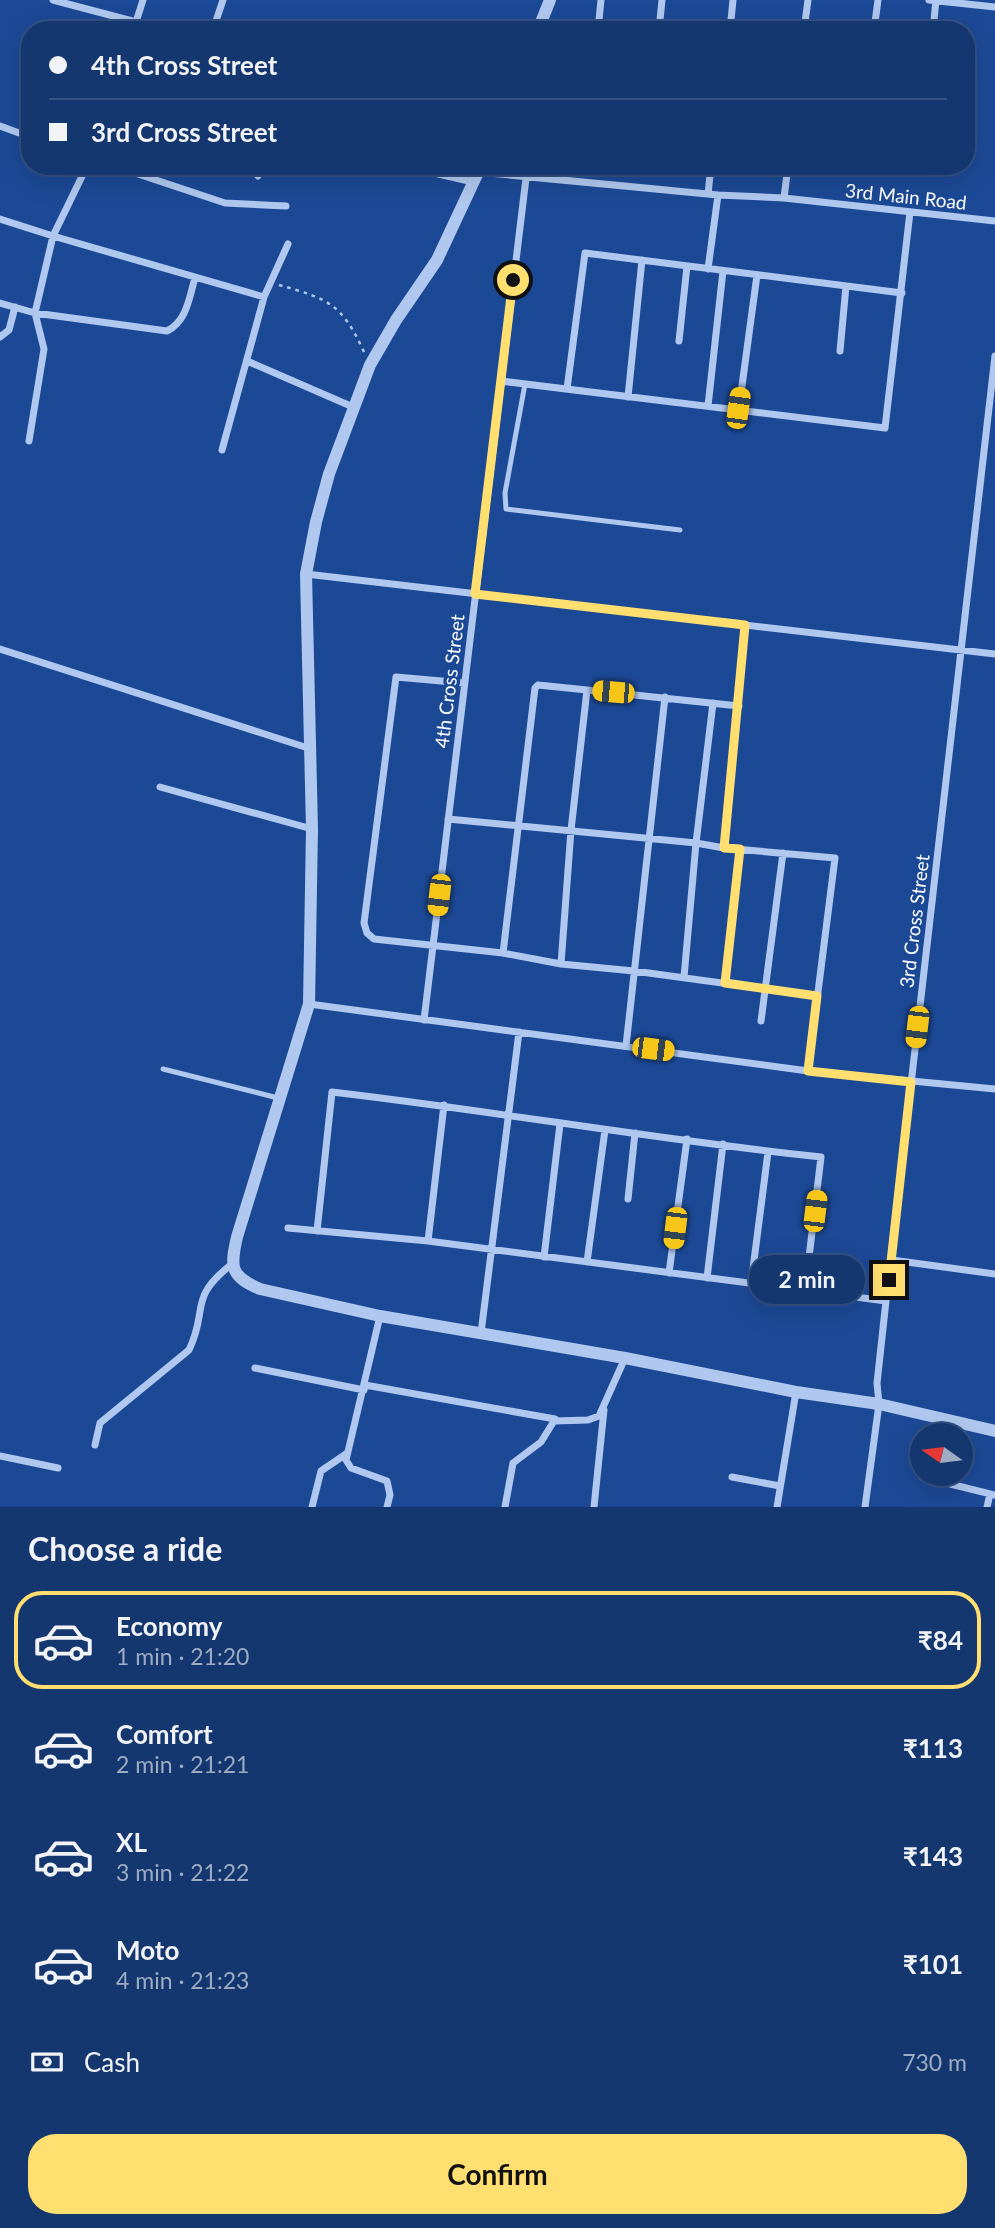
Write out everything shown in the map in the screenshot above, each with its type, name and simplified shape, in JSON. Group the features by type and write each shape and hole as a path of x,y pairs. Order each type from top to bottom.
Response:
{"street":[{"path":"53,0 118,21"},
{"path":"136,21 144,0"},
{"path":"216,21 223,0"},
{"path":"542,21 550,0"},
{"path":"599,21 601,0"},
{"path":"660,21 662,0"},
{"path":"731,21 733,0"},
{"path":"805,21 808,0"},
{"path":"875,21 878,0"},
{"path":"933,21 934,0 995,7"},
{"path":"0,126 21,134"},
{"path":"29,441 44,349 35,313 53,236 83,175"},
{"path":"141,175 225,203 286,206"},
{"path":"476,175 437,260 396,320 370,365 329,474 306,574 312,829 309,1004 237,1237 232,1264 234,1272 244,1282 260,1289 380,1316 625,1358 796,1392 880,1404 995,1431"},
{"name":"3rd Main Road","path":"497,175 718,195 784,198 995,221"},
{"path":"708,194 710,175"},
{"path":"784,198 787,175"},
{"name":"4th Cross Street","path":"424,1020 526,178"},
{"path":"708,269 718,195"},
{"path":"501,381 885,428 910,212"},
{"path":"0,219 264,297"},
{"path":"222,450 264,297 288,244"},
{"path":"567,389 585,253 902,293"},
{"path":"628,397 642,260"},
{"path":"679,341 687,266"},
{"path":"708,406 723,271"},
{"path":"738,408 757,275"},
{"path":"0,303 35,313 167,331 176,327 183,317 195,278"},
{"path":"839,351 846,286"},
{"path":"0,337 9,330 15,307"},
{"name":"3rd Cross Street","path":"865,1507 880,1404 877,1383 995,356"},
{"path":"247,361 353,407"},
{"path":"306,574 995,654"},
{"path":"724,848 745,625"},
{"path":"0,649 308,748"},
{"path":"464,682 404,675 396,677 364,923 367,933 374,939 503,953 561,964 684,977 765,991 817,996"},
{"path":"503,953 535,688 538,685 739,706"},
{"path":"561,964 571,830 587,690"},
{"path":"626,1046 665,697"},
{"path":"684,977 696,843 713,703"},
{"path":"160,788 312,829"},
{"path":"448,819 648,837 724,848 835,858 808,1071"},
{"path":"725,983 740,849"},
{"path":"761,1021 783,853"},
{"path":"309,1004 808,1071 995,1089"},
{"path":"481,1333 519,1032"},
{"path":"317,1231 332,1092 444,1105 560,1124 821,1157 805,1291"},
{"path":"428,1241 444,1105"},
{"path":"544,1257 560,1124"},
{"path":"587,1262 606,1130"},
{"path":"628,1199 635,1133"},
{"path":"669,1273 687,1139"},
{"path":"707,1278 723,1144"},
{"path":"751,1284 768,1152"},
{"path":"288,1228 428,1241 886,1301"},
{"path":"892,1260 995,1274"},
{"path":"95,1445 100,1423 189,1350 196,1337 200,1302 211,1281 232,1264"},
{"path":"380,1316 346,1454 347,1465 387,1481 390,1495 387,1507"},
{"path":"594,1507 604,1409 625,1358"},
{"path":"256,1368 559,1420 588,1420 604,1409"},
{"path":"777,1507 796,1392"},
{"path":"505,1507 513,1463 541,1442 550,1423 559,1420"},
{"path":"312,1507 321,1471 346,1454"},
{"path":"0,1456 58,1468"},
{"path":"732,1477 780,1486"},
{"path":"957,1486 992,1495 987,1507"}],"lane":[{"path":"525,384 505,493 506,509 680,530"},
{"path":"163,1069 280,1098"}],"path":[{"path":"269,282 319,296 349,319 370,365"}],"route":[{"path":"513,280 475,594 745,625 724,848 740,849 725,983 765,991 817,996 808,1071 911,1082 889,1280"}]}
